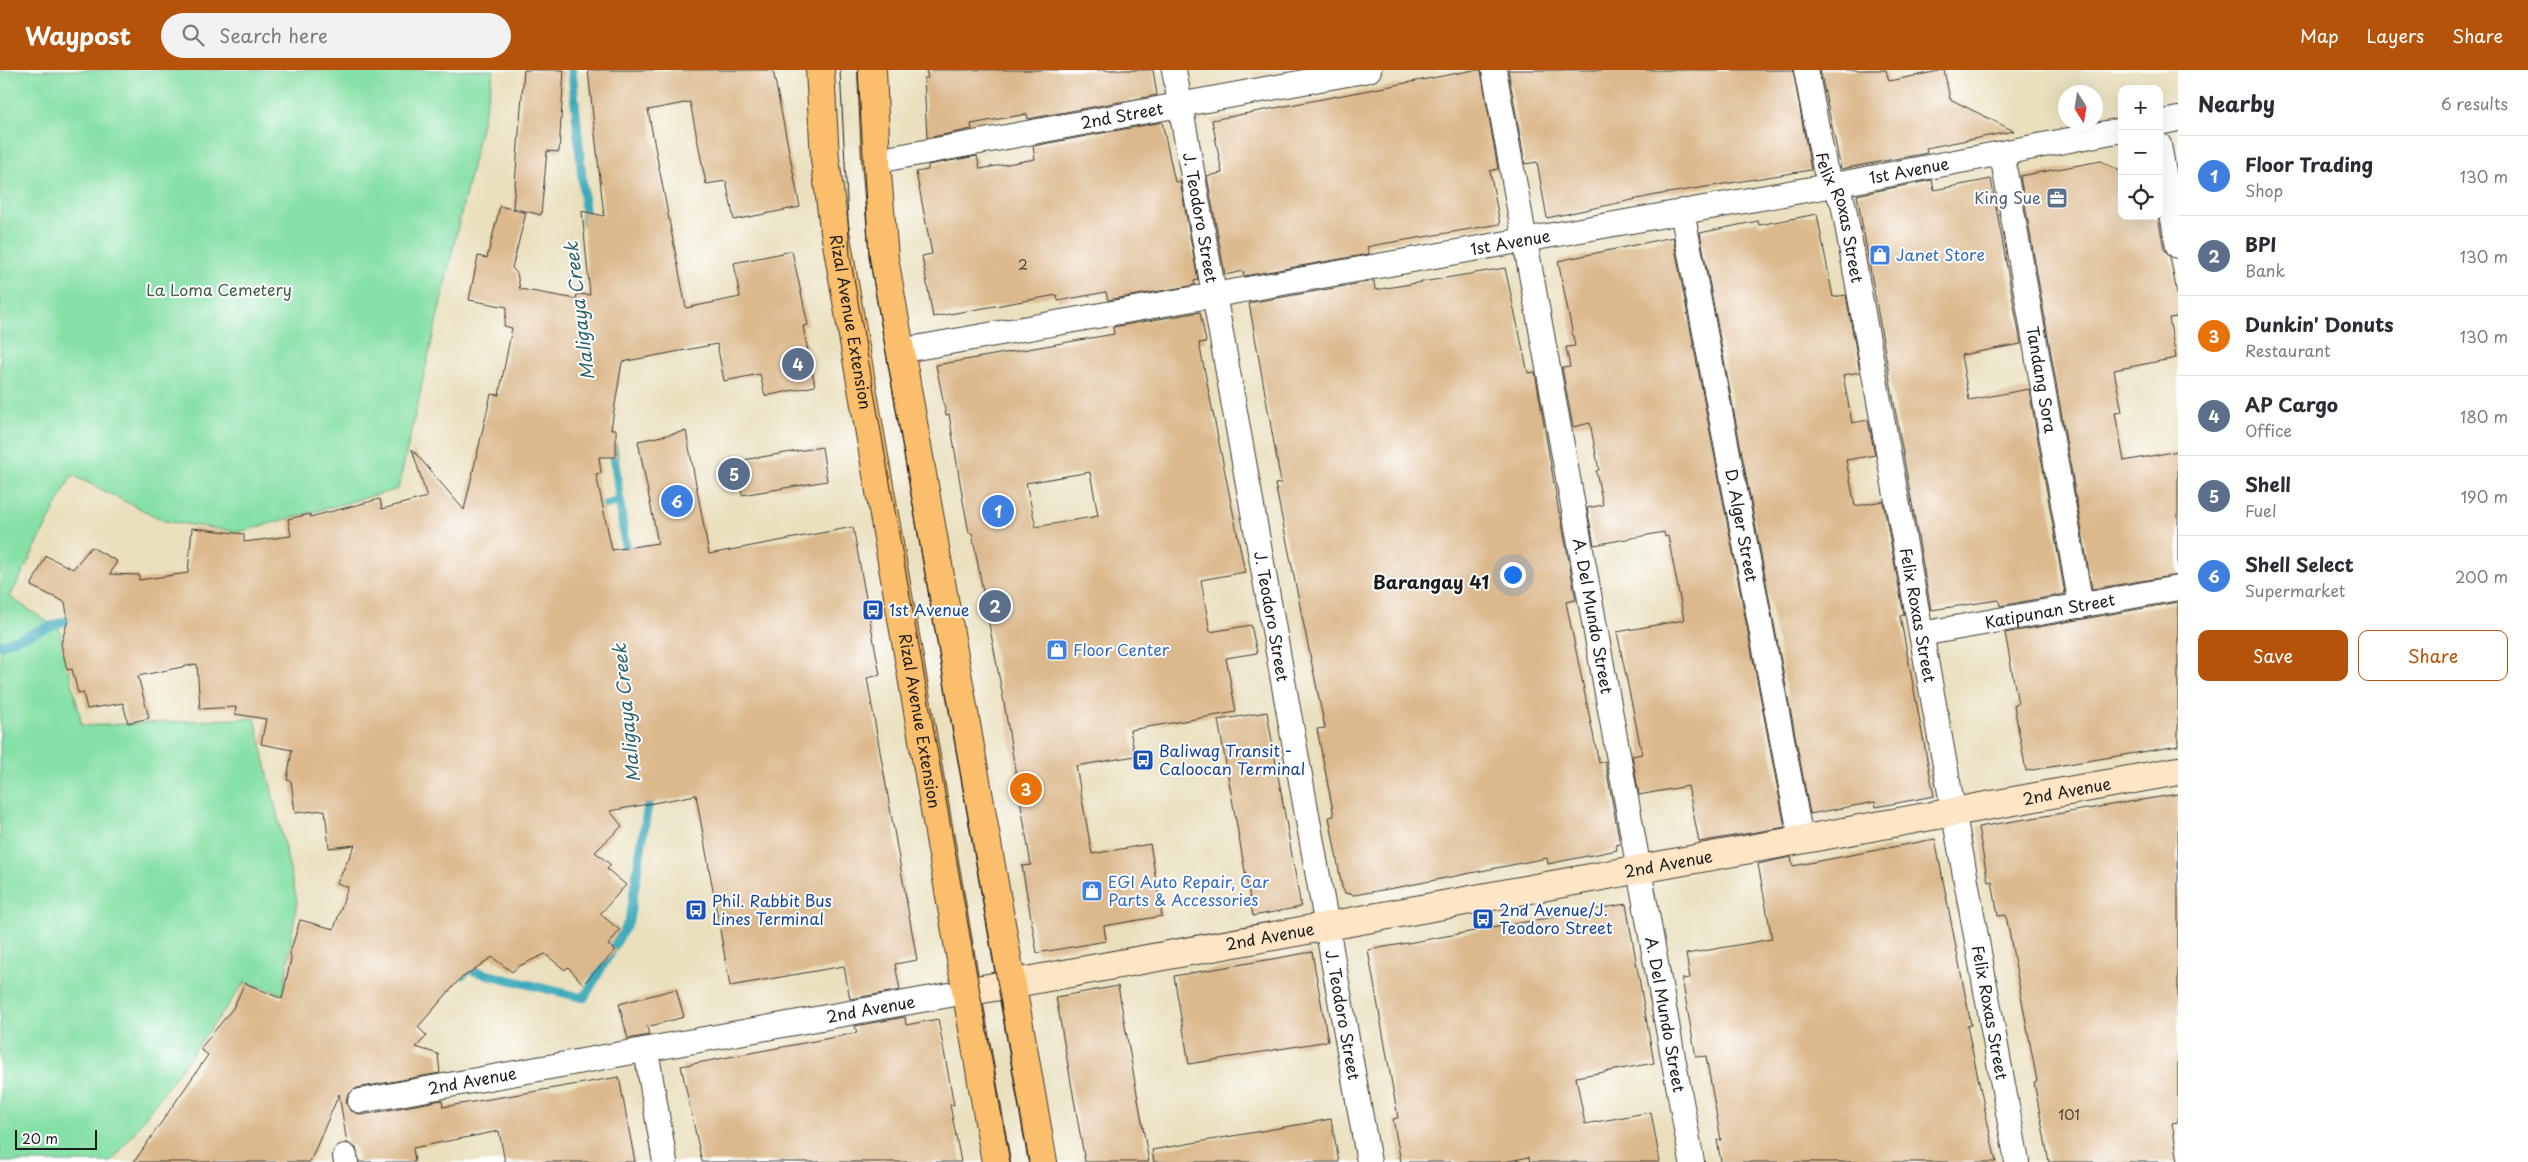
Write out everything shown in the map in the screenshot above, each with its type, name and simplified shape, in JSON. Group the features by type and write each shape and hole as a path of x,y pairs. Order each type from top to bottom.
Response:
{"main road":[{"name":"Rizal Avenue Extension","path":"820,70 825,159 833,220 862,398 996,1162"},
{"path":"872,70 876,161 884,258 906,391 1044,1162"},
{"path":"862,398 906,391"}],"street":[{"name":"J. Teodoro Street","path":"1174,70 1369,1162"},
{"name":"2nd Street","path":"876,161 1369,70"},
{"name":"A. Del Mundo Street","path":"1494,70 1692,1162"},
{"name":"Felix Roxas Street","path":"1806,70 1825,169 1843,203 2017,1162"},
{"path":"2163,122 2178,119"},
{"name":"1st Avenue","path":"899,351 1214,293 1834,185 2118,131"},
{"name":"Tandang Sora","path":"2002,154 2081,606"},
{"path":"2163,165 2178,246"},
{"name":"D. Alger Street","path":"1682,211 1801,839"},
{"name":"Katipunan Street","path":"1921,634 2178,588"},
{"name":"2nd Avenue","path":"360,1101 2178,770"},
{"path":"646,1050 665,1162"}],"green space":[{"name":"La Loma Cemetery","path":"0,70 494,70 398,489 239,532 165,521 72,475 10,597 60,630 82,726 255,718 297,901 283,994 245,982 112,1162 0,1162"}],"building":[{"path":"524,70 564,70 559,152 547,151 541,215 513,208"},
{"path":"588,70 773,70 800,207 734,220 726,181 706,184 690,102 648,110 686,308 740,297 734,263 792,251 808,325 803,326 815,386 765,396 760,374 724,381 717,344 622,362 611,429 616,429 616,457 599,457 601,473 596,474 612,550 658,543 638,441 686,431 709,554 853,527 880,675 867,678 917,960 895,964 900,990 850,999 844,966 730,986 696,795 610,811 622,826 595,852 611,865 607,869 626,885 600,914 620,930 608,945 616,950 583,984 568,967 565,970 545,954 519,966 512,972 492,957 459,980 418,1027 427,1036 416,1047 438,1054 440,1073 357,1088 347,1096 346,1103 350,1110 362,1115 442,1100 443,1107 619,1077 635,1162 505,1162 499,1131 413,1148 415,1162 359,1162 356,1148 347,1143 339,1094 310,1162 134,1162 208,1055 200,1049 233,1008 245,983 282,999 291,959 290,953 300,920 334,929 348,887 337,883 355,845 329,848 325,810 295,813 291,781 287,780 292,750 261,744 266,719 235,714 236,707 200,709 197,664 138,676 149,718 128,723 123,703 87,709 83,692 78,693 72,669 67,670 61,644 68,620 65,602 31,586 46,556 73,569 91,547 117,561 110,574 139,575 139,580 188,573 192,528 244,534 244,542 291,536 288,519 310,514 310,517 380,499 382,509 427,497 412,449 464,510 491,394 499,395 512,328 504,326 507,307 469,300 478,256 487,258 500,206 526,213 512,268 517,273 520,289 576,299 577,294 590,295 582,211 604,216"},
{"path":"926,70 1153,70 1157,95 1028,119 1027,114 971,124 972,129 927,138 924,78 928,78"},
{"path":"1481,70 1498,169 1490,171 1500,224 1367,247 1369,254 1244,276 1243,271 1225,275 1207,176 1222,173 1212,120"},
{"path":"1508,70 1793,70 1811,170 1656,195 1547,218 1537,162 1525,164"},
{"path":"1820,70 1886,70 1889,81 1944,70 1950,99 2014,131 1926,148 1927,153 1841,169"},
{"path":"1162,122 1175,182 1180,181 1198,280 1194,281 1195,285 1108,300 1106,292 1058,301 1057,295 933,317 922,256 932,254 916,172 928,170 928,165 977,156 980,169 1035,159 1033,146"},
{"path":"2101,161 2118,170 2118,220 2159,220 2164,249 2170,257 2178,299 2178,317 2169,318 2176,358 2114,370 2122,412 2115,413 2124,461 2178,451 2178,575 2092,589 2020,176"},
{"path":"1991,179 2021,344 1961,355 1969,400 2029,389 2065,594 2000,606 1999,600 1931,610 1857,195 1932,180 1934,190"},
{"path":"1817,214 1833,297 1846,295 1860,372 1843,375 1852,423 1868,420 1875,455 1846,460 1855,506 1883,501 1904,615 1900,616 1934,796 1876,807 1875,802 1810,814 1700,233 1758,221 1759,225"},
{"path":"1673,237 1785,827 1699,842 1688,786 1639,795 1632,756 1642,754 1617,632 1684,620 1668,536 1665,537 1664,532 1594,545 1587,508 1603,505 1596,471 1599,470 1590,423 1573,427 1562,368 1570,367 1566,347 1575,346 1558,261"},
{"path":"1505,268 1528,373 1535,372 1576,600 1566,602 1599,763 1605,761 1620,844 1616,845 1617,850 1548,864 1547,858 1354,895 1345,893 1342,887 1329,817 1334,816 1317,729 1325,728 1275,484 1281,483 1249,303 1374,281 1375,290"},
{"path":"1200,312 1206,342 1199,343 1245,572 1201,580 1210,632 1251,625 1257,653 1226,658 1236,712 1130,730 1135,756 1076,766 1092,854 1150,844 1162,916 1104,926 1106,941 1037,953 1022,866 1031,865 1004,703 972,533 969,533 949,414 946,415 936,365 1114,334 1113,327","holes":["1090,472 1098,516 1036,527 1026,483"]},
{"path":"822,447 827,481 742,495 737,461"},
{"path":"2178,602 2178,746 2026,771 2014,705 2018,704 2005,633"},
{"path":"1267,712 1301,907 1253,916 1218,720"},
{"path":"2178,794 2178,1122 2172,1123 2178,1162 2049,1162 2034,1082 2037,1081 2006,915 1998,916 1992,881 1988,882 1978,827"},
{"path":"1935,839 1971,1025 1967,1026 1996,1162 1721,1162 1717,1140 1721,1140 1706,1056 1696,1057 1682,979 1690,978 1686,954 1772,939 1758,864 1791,857 1793,866"},
{"path":"1626,904 1654,1063 1576,1077 1585,1124 1651,1112 1660,1162 1530,1162 1529,1157 1504,1162 1401,1162 1393,1119 1398,1118 1368,950"},
{"path":"1312,952 1328,1041 1189,1064 1174,976"},
{"path":"1118,986 1149,1162 1085,1162 1056,997"},
{"path":"676,989 684,1017 647,1027 649,1035 628,1039 619,1004"},
{"path":"905,1017 906,1025 938,1019 954,1105 950,1105 961,1162 702,1162 681,1066 857,1033 855,1026"},
{"path":"1331,1119 1339,1162 1154,1162 1152,1150"}],"waterway":[{"name":"Maligaya Creek","path":"572,70 586,222"},
{"name":"Maligaya Creek","path":"613,446 627,560"},
{"path":"593,508 620,501"},
{"path":"0,645 79,616"},
{"name":"Maligaya Creek","path":"462,975 469,970 584,998 629,921 650,793"}],"tram line":[{"path":"840,70 850,256 1010,1162"},
{"path":"858,70 869,256 1029,1162"}],"place":[{"name":"King Sue","path":"2057,198"},
{"name":"Janet Store","path":"1880,255"},
{"name":"AP Cargo","path":"798,364"},
{"name":"Shell","path":"734,474"},
{"name":"Shell Select","path":"677,501"},
{"name":"Floor Trading","path":"998,511"},
{"name":"BPI","path":"995,606"},
{"name":"1st Avenue","path":"873,610"},
{"name":"Floor Center","path":"1057,650"},
{"name":"Baliwag Transit - Caloocan Terminal","path":"1143,760"},
{"name":"Dunkin' Donuts","path":"1026,789"},
{"name":"EGI Auto Repair, Car Parts & Accessories","path":"1092,891"},
{"name":"Phil. Rabbit Bus Lines Terminal","path":"696,910"},
{"name":"2nd Avenue/J. Teodoro Street","path":"1483,919"}],"district":[{"name":"Barangay 41","path":"1431,583"}]}
